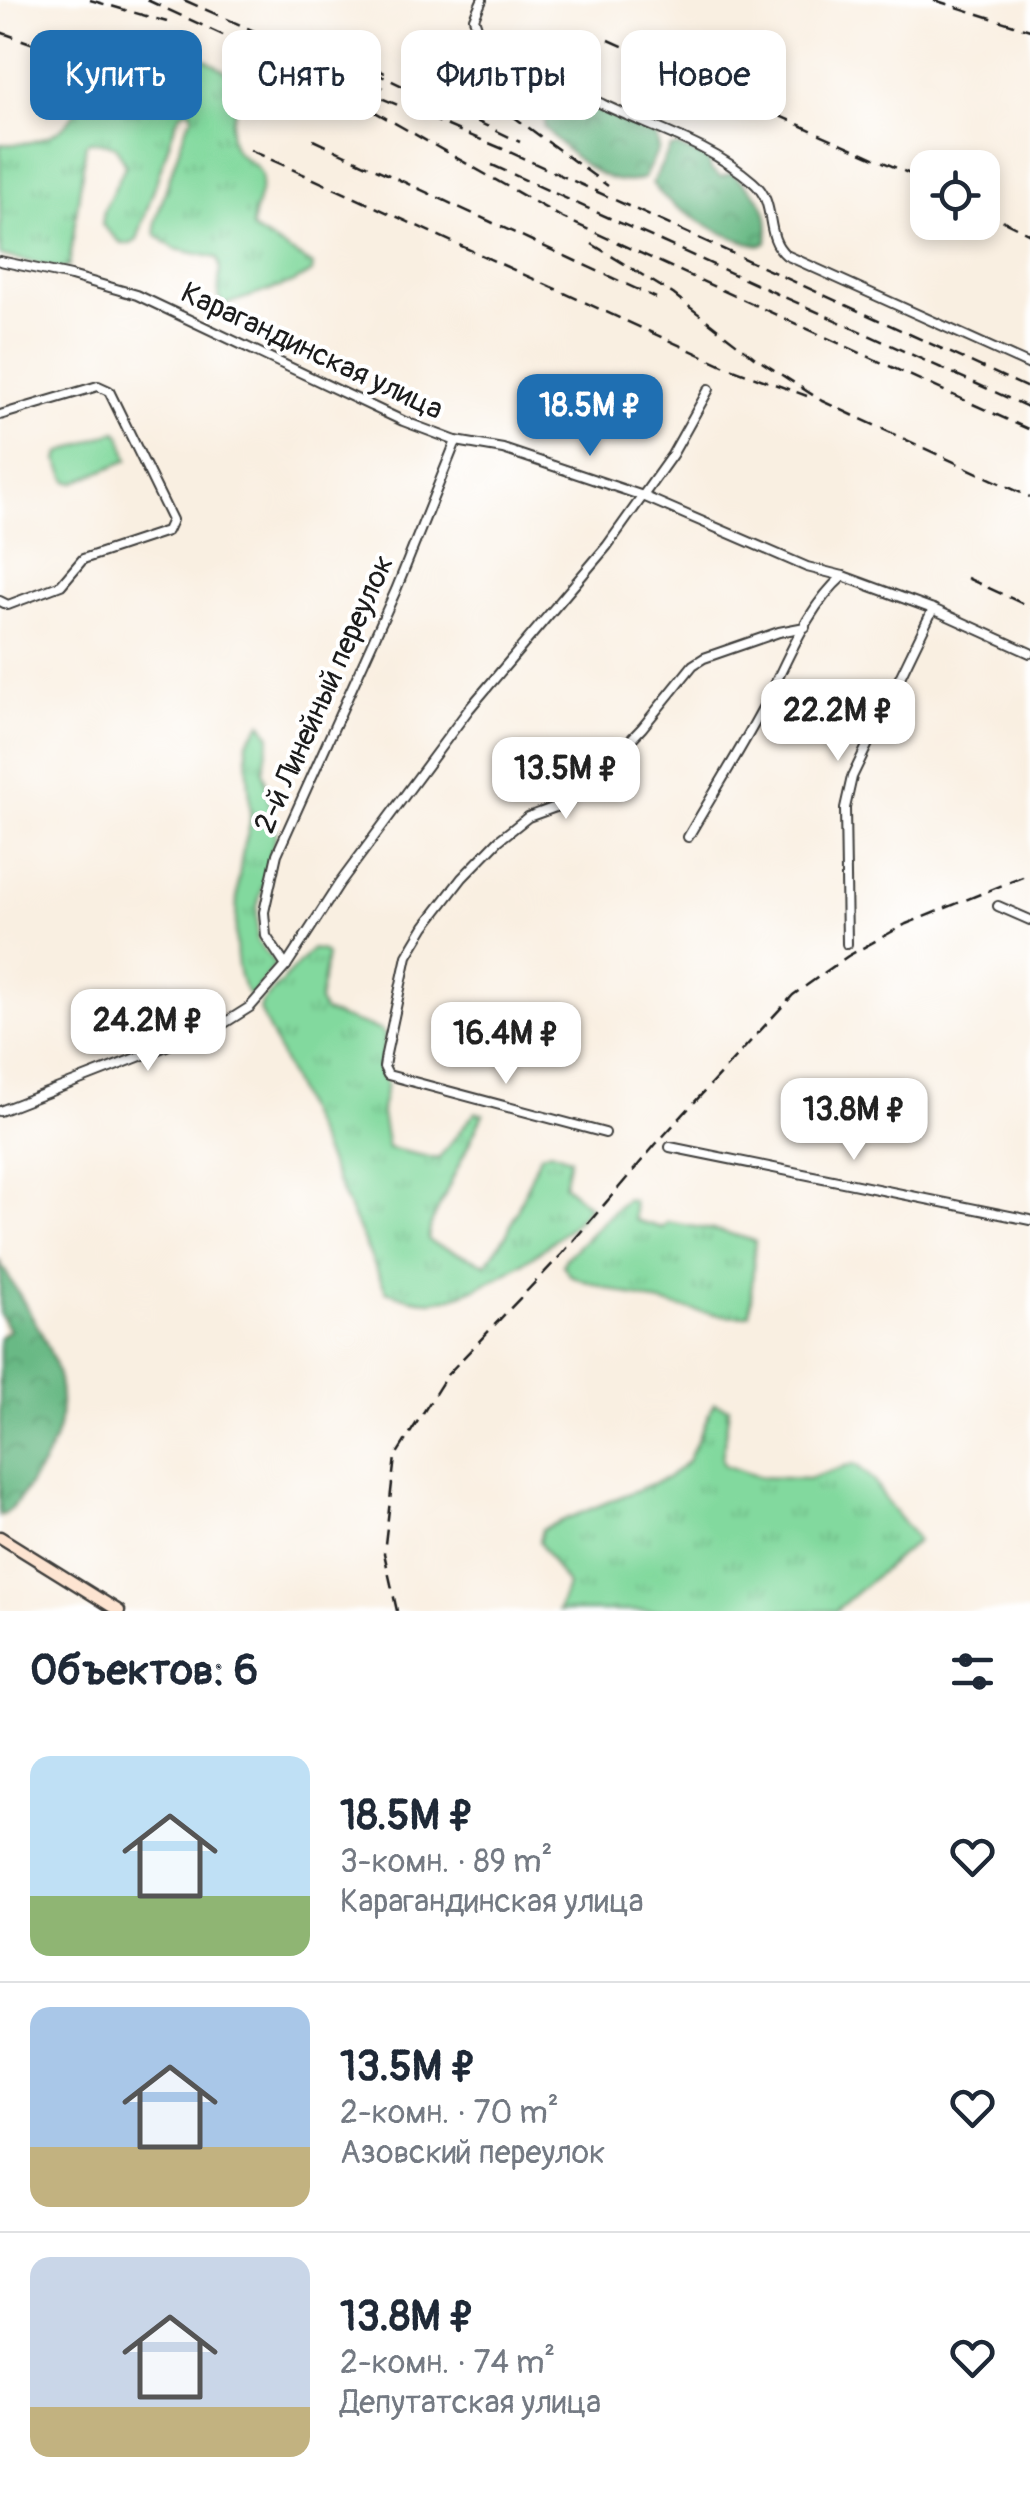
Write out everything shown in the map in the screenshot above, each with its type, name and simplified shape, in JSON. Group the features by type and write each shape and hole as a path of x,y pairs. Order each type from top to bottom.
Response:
{"main road":[{"path":"0,1537 119,1611"}],"street":[{"path":"482,0 474,18 478,30 493,44 601,104 712,152 734,167 766,196 772,242 786,255 1030,365"},
{"name":"Карагандинская улица","path":"0,262 71,276 137,295 353,399 456,440 503,449 643,496 807,567 933,609 1030,653"},
{"path":"0,414 98,386 108,391 172,520 168,531 83,558 61,584 37,596 8,604 0,601"},
{"path":"0,1112 223,1024 240,1015 266,989 286,966 338,884 469,709 559,606 643,496 672,456 709,389"},
{"name":"2-й Линейный переулок","path":"286,966 266,936 264,912 277,854 396,590 456,440"},
{"path":"688,837 805,627 843,576"},
{"path":"847,944 845,808 852,778 933,609"},
{"path":"605,1133 388,1075 384,1067 402,976 414,942 486,852 528,817 580,795 597,782 600,771 694,665 779,632 805,627"},
{"path":"998,906 1030,920"},
{"path":"670,1146 1030,1220"}],"green space":[{"path":"202,58 222,69 222,120 233,120 231,138 236,151 261,174 252,229 313,265 312,272 292,283 224,305 218,297 217,258 175,249 156,235 155,223 190,120 202,120"},
{"path":"601,110 656,136 659,148 644,178 616,180 576,158 544,127 545,122 601,120"},
{"path":"69,120 177,120 137,240 122,244 102,225 104,210 125,166 116,146 91,141 86,144 69,266 61,269 0,255 0,144 35,141"},
{"path":"677,146 708,159 711,170 721,177 732,173 756,195 765,210 767,242 749,243 718,231 660,193 652,183 670,148"},
{"path":"116,431 128,460 74,483 67,481 58,461 60,453"},
{"path":"262,723 270,736 263,770 276,835 257,907 257,941 275,964 251,997 239,970 237,905 250,824 247,741"},
{"path":"312,949 327,955 319,1002 325,1012 380,1030 385,1036 380,1073 387,1084 381,1109 388,1148 438,1159 475,1112 483,1114 431,1224 428,1239 486,1264 507,1234 540,1155 550,1151 570,1158 564,1185 589,1206 561,1235 518,1266 450,1298 432,1301 386,1291 260,1010 262,1003"},
{"path":"626,1199 633,1201 635,1220 662,1228 668,1222 755,1241 750,1314 736,1316 689,1309 570,1275 563,1265 566,1258"},
{"path":"0,1262 45,1340 61,1391 60,1417 52,1446 20,1499 0,1517 0,1337 9,1330 0,1314"},
{"path":"714,1403 729,1408 724,1465 759,1477 808,1479 854,1464 875,1483 917,1541 835,1611 558,1611 567,1585 539,1542 542,1529 669,1477 688,1461"}],"railway":[{"path":"90,0 167,22"},
{"path":"147,0 306,73 563,218 1030,430"},
{"path":"184,0 383,88"},
{"path":"934,0 1030,30"},
{"path":"0,32 30,43"},
{"path":"609,40 910,174"},
{"path":"381,71 387,74"},
{"path":"381,76 520,142"},
{"path":"381,98 503,149 1030,389"},
{"path":"518,120 608,186"},
{"path":"313,140 656,298"},
{"path":"250,150 725,366 807,396"},
{"path":"492,165 1030,408"},
{"path":"1000,219 1030,234"},
{"path":"592,244 673,294 754,357 822,401 1030,497"},
{"path":"967,578 1030,607"},
{"path":"397,1611 384,1553 395,1457 447,1375 562,1254 656,1144 793,995 848,956 906,924 1030,874"}]}
